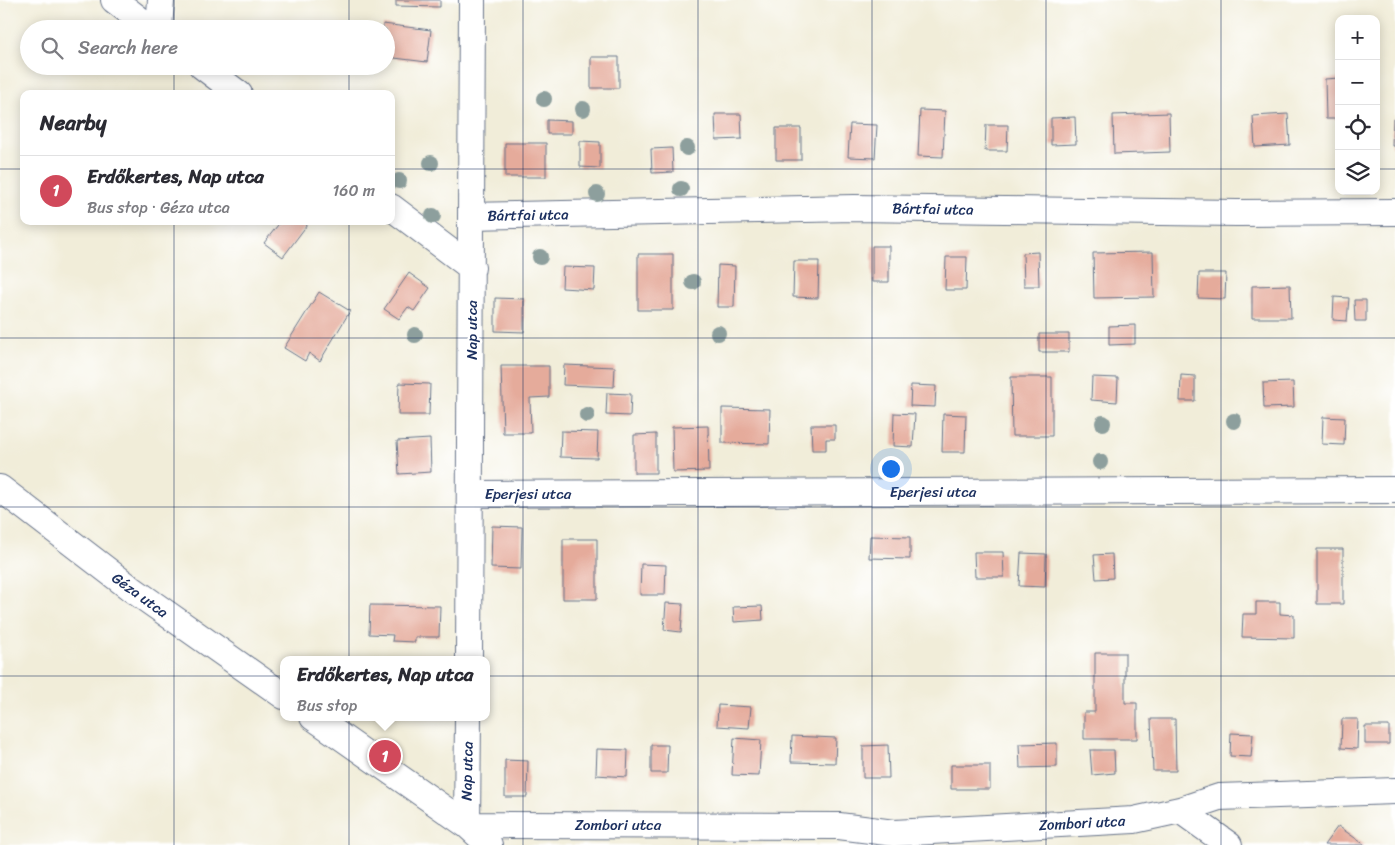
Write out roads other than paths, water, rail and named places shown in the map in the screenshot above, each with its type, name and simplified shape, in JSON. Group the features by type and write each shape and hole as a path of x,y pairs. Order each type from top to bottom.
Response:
{"street":[{"path":"114,0 140,20"},
{"path":"160,20 161,0"},
{"name":"Nap utca","path":"469,656 472,0"},
{"path":"214,75 234,90"},
{"name":"Bártfai utca","path":"471,216 854,208 1237,213 1395,212"},
{"path":"395,210 472,268"},
{"name":"Géza utca","path":"0,488 129,587 280,693"},
{"name":"Eperjesi utca","path":"471,494 1395,490"},
{"path":"320,721 466,825 489,845"},
{"name":"Nap utca","path":"466,825 468,721"},
{"name":"Zombori utca","path":"466,825 839,826 894,833 1134,820 1180,810 1219,797 1395,791"},
{"path":"1180,810 1229,845"}],"place":[{"name":"Erdőkertes, Nap utca","path":"385,756"}]}
